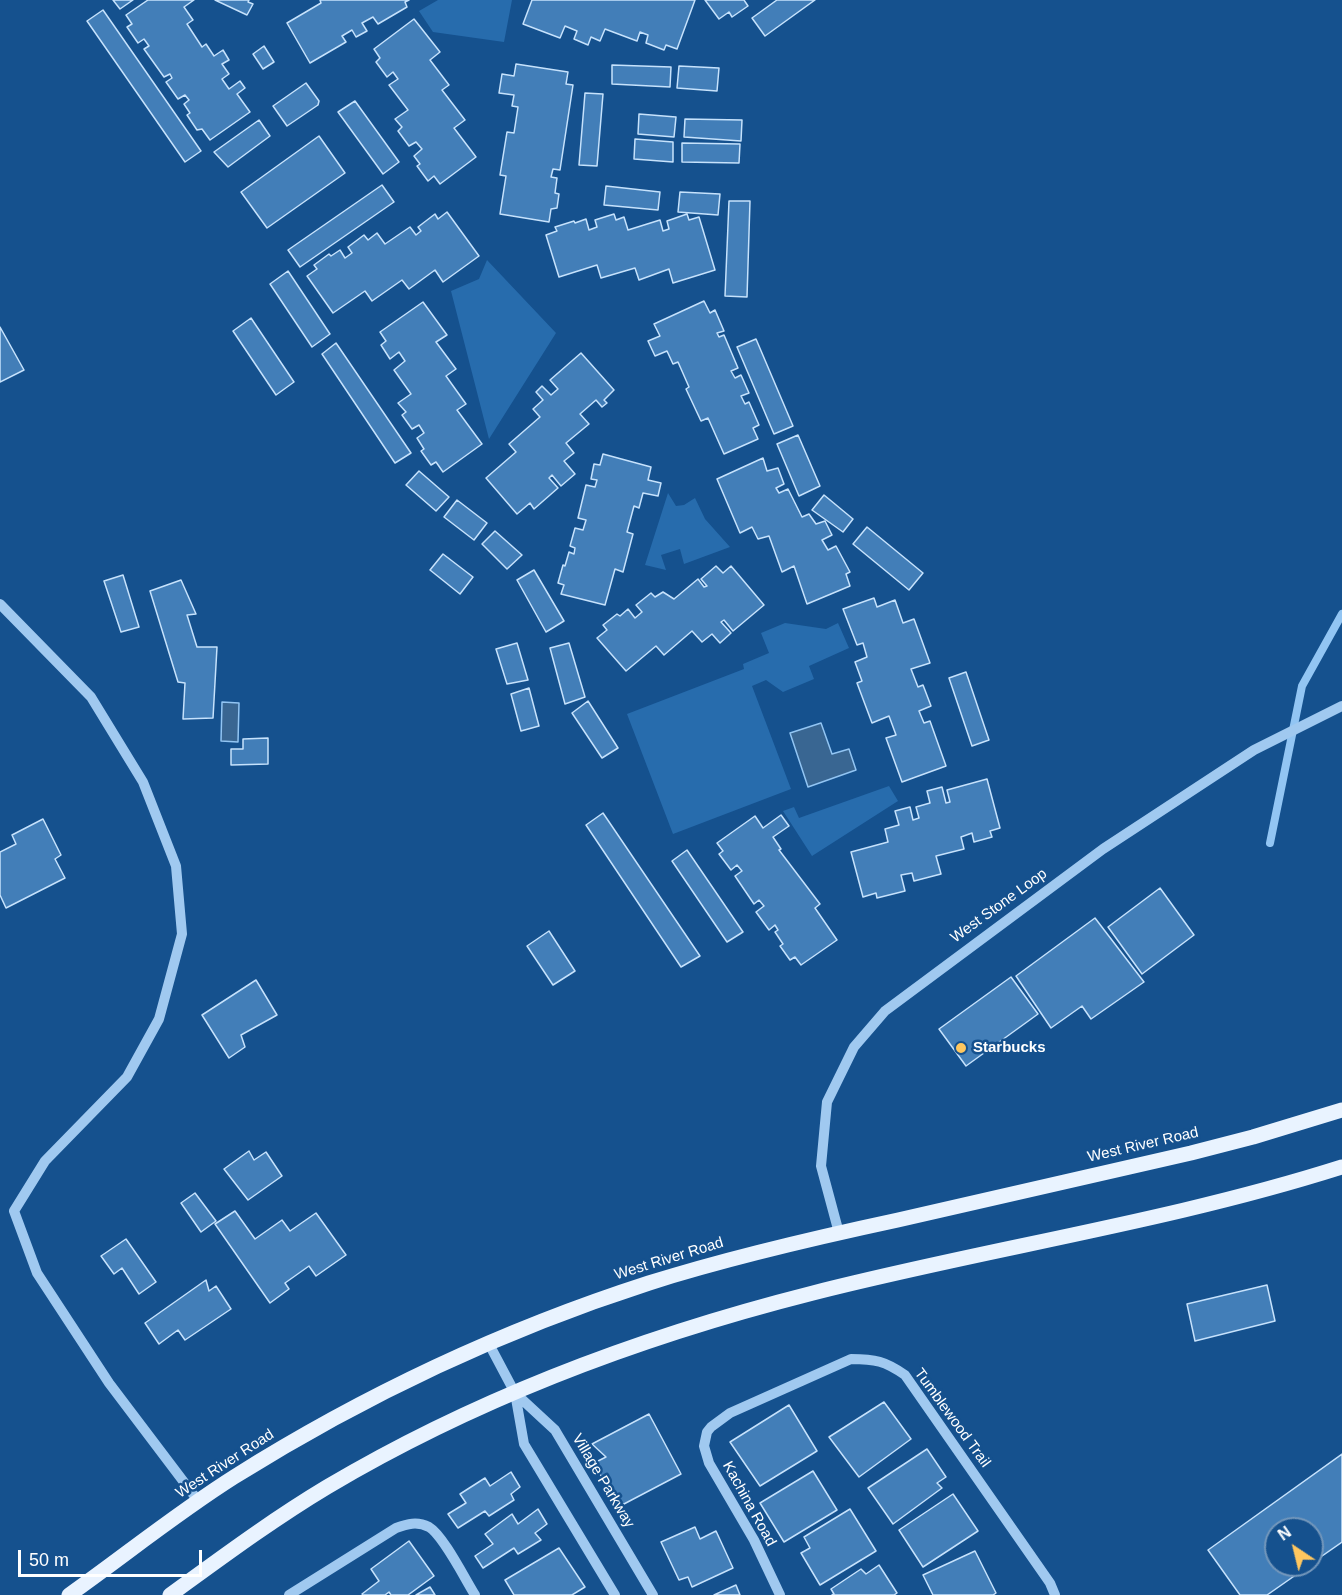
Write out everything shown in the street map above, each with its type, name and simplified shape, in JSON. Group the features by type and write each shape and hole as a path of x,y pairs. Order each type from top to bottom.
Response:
{"main road":[{"name":"West River Road","path":"69,1595 260,1461 346,1412 427,1371 589,1304 755,1252 1201,1150 1342,1110"},
{"path":"170,1595 244,1541 325,1488 435,1428 515,1392 631,1347 760,1308 890,1275 1169,1213 1271,1188 1342,1167"}],"street":[{"path":"0,604 91,697 143,782 176,866 182,934 159,1019 127,1077 45,1161 14,1211 37,1273 109,1383 199,1502"},
{"name":"West Stone Loop","path":"839,1233 821,1166 827,1102 854,1047 885,1011 1103,849 1254,750 1342,706"},
{"name":"Village Parkway","path":"489,1344 515,1392 554,1429 653,1595"},
{"name":"Tumblewood Trail","path":"711,1427 730,1413 851,1359 870,1359 888,1364 904,1375 915,1389 1050,1583 1055,1595"},
{"name":"Village Parkway","path":"515,1392 524,1444 615,1595"},
{"name":"Kachina Road","path":"711,1427 707,1432 704,1446 709,1463 754,1540 780,1595"},
{"path":"289,1595 396,1528 411,1523 429,1527 438,1536 475,1595"}],"shaded area":[{"path":"438,0 512,0 504,42 433,32 419,11"},
{"path":"487,260 556,333 489,439 451,291 479,279"},
{"path":"668,493 676,506 684,505 695,498 705,519 730,547 684,564 680,549 661,555 666,570 645,565"},
{"path":"785,623 826,629 838,623 849,648 809,666 814,679 783,692 766,680 752,686 791,789 673,834 627,714 744,669 743,664 769,653 761,633"},
{"path":"222,702 239,703 238,742 221,741"},
{"path":"821,723 832,754 849,749 856,770 808,787 790,733"},
{"path":"889,786 898,801 812,856 783,811 794,807 799,818"}],"building":[{"path":"113,0 133,0 120,9"},
{"path":"148,0 194,0 184,7 193,20 187,24 202,47 206,44 214,56 223,50 229,60 222,64 229,74 222,79 229,89 240,81 245,88 237,94 250,112 210,140 202,129 197,130 187,115 190,113 184,104 189,100 185,95 178,99 166,82 172,78 170,74 164,77 144,49 149,46 144,39 138,43 127,27 132,24 126,15"},
{"path":"215,0 249,0 248,2 253,4 247,15"},
{"path":"320,0 409,0 405,2 407,7 378,24 373,17 362,23 367,31 356,37 352,30 342,36 346,42 310,63 287,23 321,3"},
{"path":"532,0 695,0 677,49 666,45 664,50 646,43 648,35 640,32 637,41 605,29 600,41 591,37 588,45 574,39 577,31 565,26 560,38 523,24"},
{"path":"705,0 744,0 748,6 732,17 729,12 719,19"},
{"path":"777,0 815,0 765,36 752,18"},
{"path":"103,10 201,151 185,162 87,21"},
{"path":"414,19 440,52 430,60 449,85 442,90 465,120 454,128 476,157 440,184 434,176 428,181 417,166 420,164 414,156 422,149 416,142 409,146 398,131 402,127 395,119 408,110 389,85 398,79 393,72 387,77 376,62 380,58 374,49"},
{"path":"264,46 274,62 263,69 253,54"},
{"path":"516,64 568,72 566,84 573,85 560,170 553,169 551,177 557,178 555,193 559,194 557,208 551,209 549,222 500,214 506,176 500,175 507,132 514,133 518,107 512,106 514,95 499,93 502,74 514,76"},
{"path":"612,65 671,67 670,87 612,84"},
{"path":"679,66 719,68 717,91 677,88"},
{"path":"306,83 319,101 318,105 287,126 273,106"},
{"path":"585,93 603,94 597,166 579,165"},
{"path":"355,101 399,162 383,174 338,112"},
{"path":"639,114 676,117 674,137 638,134"},
{"path":"685,119 742,120 741,141 684,137"},
{"path":"259,120 270,136 228,167 214,152"},
{"path":"319,136 345,173 267,228 241,192"},
{"path":"635,139 673,142 673,162 634,159"},
{"path":"682,143 740,144 739,163 682,162"},
{"path":"382,185 394,202 300,267 288,250"},
{"path":"606,186 660,192 658,210 604,205"},
{"path":"680,192 720,194 718,215 678,212"},
{"path":"729,201 750,201 747,297 725,296"},
{"path":"447,212 479,256 443,282 435,270 409,289 402,280 372,301 365,291 333,313 307,276 317,269 314,265 329,254 331,256 340,250 345,258 352,253 348,247 364,235 368,240 377,233 385,244 410,227 416,235 421,231 418,227 435,214 438,219"},
{"path":"614,214 616,220 624,217 628,230 660,220 663,231 669,229 667,221 687,214 689,220 699,217 715,270 673,283 669,269 639,280 635,268 601,278 597,265 559,277 546,235 557,231 555,227 586,219 589,230 597,227 595,220"},
{"path":"288,271 330,334 312,347 270,284"},
{"path":"704,301 710,313 715,310 724,331 717,333 719,337 724,335 738,368 731,371 735,378 741,375 749,393 741,396 745,404 749,402 759,425 753,428 758,439 724,454 708,418 701,421 686,389 689,387 678,362 673,364 667,351 655,356 648,341 660,336 654,324"},
{"path":"423,302 447,335 436,342 456,369 446,376 466,404 457,410 482,444 443,472 436,462 431,465 421,451 424,449 417,438 424,433 419,425 412,429 402,415 406,412 398,403 411,394 394,370 405,361 399,352 390,359 381,345 386,341 380,332"},
{"path":"251,318 294,382 276,395 233,331"},
{"path":"0,327 24,370 0,382"},
{"path":"756,339 793,426 774,434 737,347"},
{"path":"336,343 411,453 395,463 322,354"},
{"path":"581,353 614,390 604,400 607,403 602,407 596,400 580,414 589,424 566,443 574,453 564,461 575,474 561,486 552,475 549,478 558,488 534,509 530,503 517,514 486,478 516,452 509,444 540,417 533,409 543,400 536,392 542,386 551,395 558,389 550,380"},
{"path":"798,435 820,486 799,496 777,444"},
{"path":"603,454 651,467 648,480 661,483 658,496 643,493 639,508 634,506 627,532 633,534 623,572 615,569 605,605 561,594 564,585 558,583 569,552 574,554 575,548 570,546 575,528 583,530 586,520 578,518 586,485 595,487 597,480 591,479 594,464 600,465"},
{"path":"763,458 767,471 778,468 784,484 776,488 779,493 788,489 802,517 809,514 816,524 825,521 832,535 822,540 828,550 836,546 850,572 846,574 850,586 807,604 794,566 782,572 769,536 758,539 752,527 740,533 717,479"},
{"path":"419,471 449,497 436,511 406,485"},
{"path":"824,495 853,519 843,532 812,510"},
{"path":"457,500 487,523 474,540 444,517"},
{"path":"867,527 923,573 909,590 853,544"},
{"path":"495,531 522,555 507,569 482,544"},
{"path":"443,554 473,577 460,594 430,570"},
{"path":"716,566 723,573 731,566 764,605 733,631 724,620 721,622 731,633 720,643 712,634 702,642 692,631 664,655 656,646 626,671 597,638 607,630 603,625 617,614 620,616 628,609 635,618 642,612 636,605 651,593 655,597 663,592 674,599 698,579 704,587 707,586 701,579"},
{"path":"534,570 564,621 546,632 517,580"},
{"path":"123,575 139,627 121,632 104,581"},
{"path":"181,580 196,614 187,615 197,647 217,647 213,718 183,719 185,683 178,682 150,591"},
{"path":"874,598 877,607 895,600 903,623 914,619 930,663 911,669 918,687 923,685 931,706 919,711 924,723 930,721 946,766 902,782 886,738 896,735 889,716 872,723 857,683 862,681 855,662 867,657 863,643 857,645 843,609"},
{"path":"517,643 528,680 507,684 496,649"},
{"path":"569,643 585,697 565,704 550,648"},
{"path":"966,672 989,740 972,746 949,678"},
{"path":"529,688 539,726 521,731 511,694"},
{"path":"588,701 618,748 602,758 572,713"},
{"path":"268,738 268,764 231,765 231,749 243,749 243,739"},
{"path":"987,779 1000,828 990,831 992,837 974,842 972,833 961,837 964,849 936,856 941,874 914,881 912,873 901,875 905,891 877,898 876,893 863,897 851,852 888,842 885,829 899,825 895,811 910,807 913,820 919,818 916,807 930,803 927,791 942,787 946,803 950,802 947,790"},
{"path":"603,813 700,956 681,967 586,825"},
{"path":"781,815 789,826 773,837 781,849 779,850 820,904 815,908 837,940 801,965 795,957 790,960 780,946 783,944 775,932 778,930 775,925 769,930 756,912 764,906 759,900 754,904 735,876 742,871 737,865 731,870 719,854 723,851 717,843 755,816 763,828"},
{"path":"43,819 61,855 55,859 65,878 6,908 0,895 0,852 16,844 12,835"},
{"path":"687,850 743,932 727,942 672,861"},
{"path":"1160,888 1194,935 1142,974 1108,927"},
{"path":"1095,918 1144,982 1091,1019 1082,1006 1051,1028 1016,976"},
{"path":"549,931 575,971 553,985 527,946"},
{"path":"1011,977 1038,1014 966,1066 939,1029"},
{"path":"256,980 277,1015 241,1035 245,1047 229,1058 202,1015"},
{"path":"249,1151 254,1160 266,1152 282,1176 248,1200 224,1169"},
{"path":"195,1193 216,1221 201,1232 181,1203"},
{"path":"235,1211 255,1239 282,1220 290,1231 316,1213 346,1255 316,1276 309,1266 285,1283 289,1289 270,1303 215,1224"},
{"path":"126,1239 156,1282 139,1294 122,1268 114,1274 101,1256"},
{"path":"206,1280 209,1291 216,1286 231,1309 185,1340 178,1330 159,1344 145,1323"},
{"path":"1267,1285 1275,1321 1195,1341 1187,1304"},
{"path":"884,1402 911,1439 859,1477 829,1437"},
{"path":"789,1405 817,1451 760,1486 730,1442"},
{"path":"649,1414 681,1474 622,1505 617,1494 612,1496 594,1463 606,1457 592,1444"},
{"path":"927,1449 946,1477 937,1483 942,1488 893,1524 868,1488"},
{"path":"1342,1454 1342,1542 1324,1555 1324,1517 1264,1517 1264,1577 1293,1577 1267,1595 1240,1595 1208,1550"},
{"path":"813,1471 837,1510 784,1542 760,1503"},
{"path":"511,1472 520,1487 511,1494 514,1500 489,1516 485,1511 458,1528 448,1514 466,1503 460,1494 485,1478 490,1486"},
{"path":"953,1494 978,1531 923,1567 899,1530"},
{"path":"538,1509 547,1524 535,1533 541,1540 518,1554 514,1548 483,1568 475,1556 493,1544 485,1534 512,1514 518,1524"},
{"path":"850,1509 876,1551 820,1585 801,1553 810,1548 804,1537"},
{"path":"695,1527 700,1539 716,1531 733,1568 692,1587 688,1577 679,1580 661,1542"},
{"path":"409,1541 434,1576 408,1595 391,1595 389,1592 385,1595 363,1595 379,1581 371,1569"},
{"path":"559,1548 585,1587 572,1595 514,1595 505,1580"},
{"path":"975,1551 996,1593 993,1595 933,1595 923,1575"},
{"path":"879,1565 897,1593 894,1595 832,1595 834,1594 831,1589 861,1569 866,1574"},
{"path":"736,1585 740,1595 714,1595"},
{"path":"430,1587 435,1595 416,1595"}],"waterway":[{"path":"1270,843 1302,686 1342,614"}],"place":[{"name":"Starbucks","path":"961,1048"}]}
